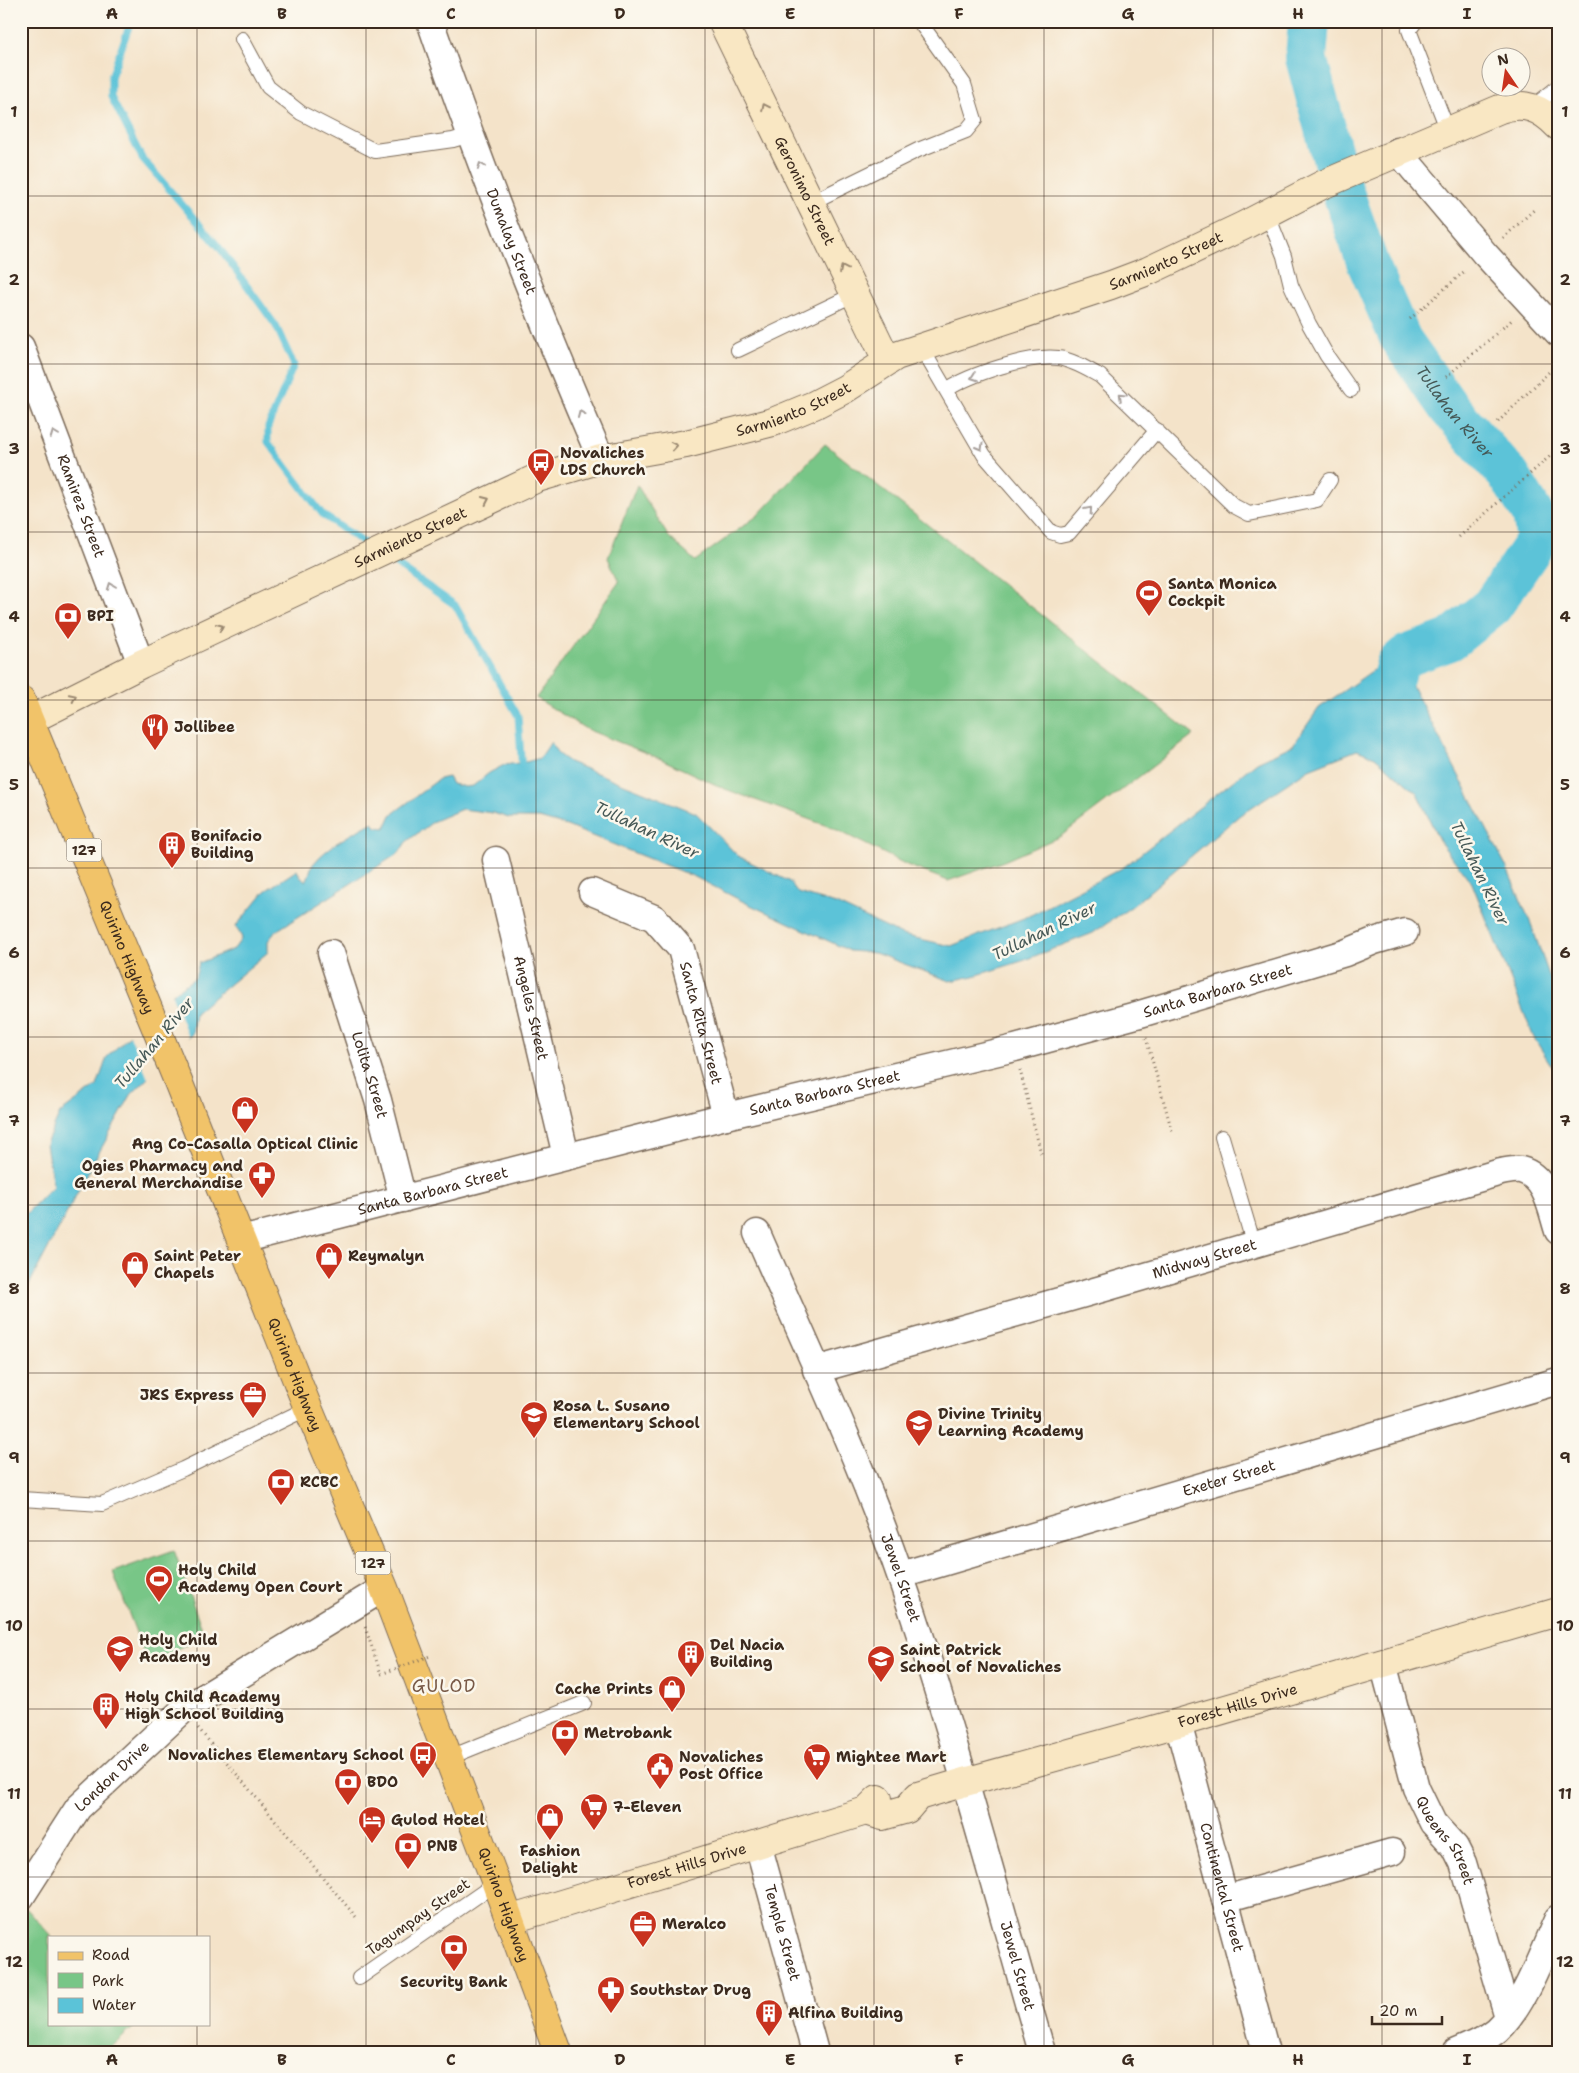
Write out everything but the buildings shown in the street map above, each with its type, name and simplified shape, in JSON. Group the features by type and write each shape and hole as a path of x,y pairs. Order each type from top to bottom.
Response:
{"main road":[{"name":"Quirino Highway","path":"24,714 138,982 308,1408 384,1588 558,2052"}],"street":[{"name":"Dumalay Street","path":"430,21 470,135 544,328 601,459"},
{"name":"Geronimo Street","path":"722,21 887,360"},
{"name":"Sarmiento Street","path":"24,714 141,664 370,557 487,499 536,478 601,459 686,444 773,422 814,406 845,389 887,360 920,347 1111,285 1148,271 1334,180 1398,152 1512,105 1533,107"},
{"path":"1533,107 1544,113 1558,126"},
{"path":"1398,152 1485,254 1558,333"},
{"name":"Ramirez Street","path":"21,347 141,664"},
{"name":"Angeles Street","path":"496,860 566,1156"},
{"name":"Santa Rita Street","path":"592,892 654,918 681,949 726,1116"},
{"name":"Santa Barbara Street","path":"241,1240 726,1116 1015,1048 1140,1014 1345,953 1374,941 1405,932"},
{"name":"Lolita Street","path":"331,953 378,1100 403,1199"},
{"name":"Midway Street","path":"816,1370 1501,1172 1520,1170 1533,1175 1543,1186 1558,1231"},
{"name":"Jewel Street","path":"757,1233 880,1520 900,1575 964,1782 1042,2052"},
{"name":"Exeter Street","path":"900,1575 1558,1381"},
{"name":"London Drive","path":"21,1897 78,1808 183,1710 384,1588"},
{"name":"Forest Hills Drive","path":"509,1920 866,1811 882,1816 907,1809 918,1796 964,1782 1178,1723 1558,1612"},
{"name":"Queens Street","path":"1383,1663 1416,1788 1433,1823 1455,1847 1463,1863 1508,2017"},
{"name":"Continental Street","path":"1178,1723 1266,2052"},
{"name":"Temple Street","path":"758,1844 815,2052"},
{"path":"1225,1899 1392,1852"},
{"path":"1456,2052 1486,2038 1508,2017 1520,1998 1558,1918"}],"lane":[{"path":"810,203 918,150 966,131 975,120 964,84 919,21"},
{"path":"1416,21 1409,30 1448,131"},
{"path":"242,39 268,87 301,113 375,151 453,140 470,135"},
{"path":"1533,107 1558,86"},
{"path":"1267,212 1284,256 1291,285 1309,324 1327,356 1351,390"},
{"path":"738,350 855,294"},
{"path":"920,347 984,455 1052,532 1060,535 1069,533 1157,430"},
{"path":"946,390 958,383 999,368 1033,359 1057,358 1082,366 1100,376 1234,506 1249,514 1317,500 1330,480"},
{"path":"1222,1137 1254,1244"},
{"path":"21,1499 102,1504 183,1468 308,1408"},
{"path":"448,1758 584,1703"},
{"name":"Tagumpay Street","path":"359,1978 496,1883"}],"path":[{"path":"1410,319 1536,208"},
{"path":"1446,377 1530,304"},
{"path":"1498,422 1558,363"},
{"path":"1459,537 1558,449"},
{"path":"1140,1014 1172,1131"},
{"path":"1015,1048 1042,1157"},
{"path":"364,1624 380,1674 430,1656"},
{"path":"183,1710 356,1917"}],"green space":[{"path":"825,444 1194,735 1061,836 1004,861 948,881 907,865 833,828 725,789 661,759 586,729 536,698 619,582 608,558 637,485 668,536 695,561 757,516"},
{"name":"Holy Child Academy Open Court","path":"174,1550 204,1635 148,1664 113,1572"},
{"path":"26,1908 51,1936 48,1936 48,2026 135,2026 106,2052 21,2052 21,1915"}],"water":[{"path":"1382,664 1397,664 1409,680 1506,866 1531,924 1558,1001 1558,1076 1534,1038 1472,883 1440,842 1417,793 1375,757 1357,750 1309,769 1240,815 1131,907 1093,933 1022,961 974,976 950,981 875,953 850,951 695,877 567,826 539,818 509,818 493,813 462,809 434,821 406,842 399,853 276,931 268,941 268,952 195,1013 192,1034 131,1095 32,1279 21,1305 21,1219 53,1186 46,1144 60,1113 97,1086 107,1057 177,990 195,978 199,963 234,949 242,938 236,926 265,891 297,870 300,877 306,881 313,865 327,850 373,822 376,827 385,828 391,815 439,779 448,777 452,784 465,787 473,786 489,773 504,765 540,758 551,742 558,754 569,762 696,813 738,856 790,882 798,893 836,904 902,935 951,946 1029,916 1124,867 1257,762 1293,745 1319,708"}],"pier":[{"path":"171,993 189,1039 149,1081 129,1033"}],"waterway":[{"path":"131,21 111,77 111,97 142,158 219,247 276,326 294,365 268,427 268,442 323,515 373,549"},
{"name":"Tullahan River","path":"1309,21 1306,58 1341,187 1368,264 1401,340 1449,408 1510,477 1533,514 1537,540 1492,606 1450,640 1406,656 1397,664 1380,721"},
{"path":"384,556 455,605 518,716 522,771"}],"place":[{"name":"Novaliches LDS Church","path":"541,486"},
{"name":"Santa Monica Cockpit","path":"1149,617"},
{"name":"BPI","path":"68,640"},
{"name":"Jollibee","path":"155,751"},
{"name":"Bonifacio Building","path":"172,869"},
{"name":"Ang Co-Casalla Optical Clinic","path":"245,1134"},
{"name":"Ogies Pharmacy and General Merchandise","path":"262,1199"},
{"name":"Reymalyn","path":"329,1280"},
{"name":"Saint Peter Chapels","path":"135,1289"},
{"name":"JRS Express","path":"253,1419"},
{"name":"Rosa L. Susano Elementary School","path":"534,1439"},
{"name":"Divine Trinity Learning Academy","path":"919,1447"},
{"name":"RCBC","path":"281,1506"},
{"name":"Holy Child Academy Open Court","path":"159,1603"},
{"name":"Holy Child Academy","path":"120,1673"},
{"name":"Del Nacia Building","path":"691,1678"},
{"name":"Saint Patrick School of Novaliches","path":"881,1683"},
{"name":"Cache Prints","path":"672,1713"},
{"name":"Holy Child Academy High School Building","path":"106,1730"},
{"name":"Metrobank","path":"565,1757"},
{"name":"Novaliches Elementary School","path":"423,1779"},
{"name":"Mightee Mart","path":"817,1781"},
{"name":"Novaliches Post Office","path":"660,1790"},
{"name":"BDO","path":"348,1806"},
{"name":"7-Eleven","path":"594,1831"},
{"name":"Fashion Delight","path":"550,1841"},
{"name":"Gulod Hotel","path":"372,1844"},
{"name":"PNB","path":"408,1870"},
{"name":"Meralco","path":"643,1948"},
{"name":"Security Bank","path":"454,1972"},
{"name":"Southstar Drug","path":"611,2014"},
{"name":"Alfina Building","path":"769,2037"}],"district":[{"name":"GULOD","path":"444,1686"}]}
